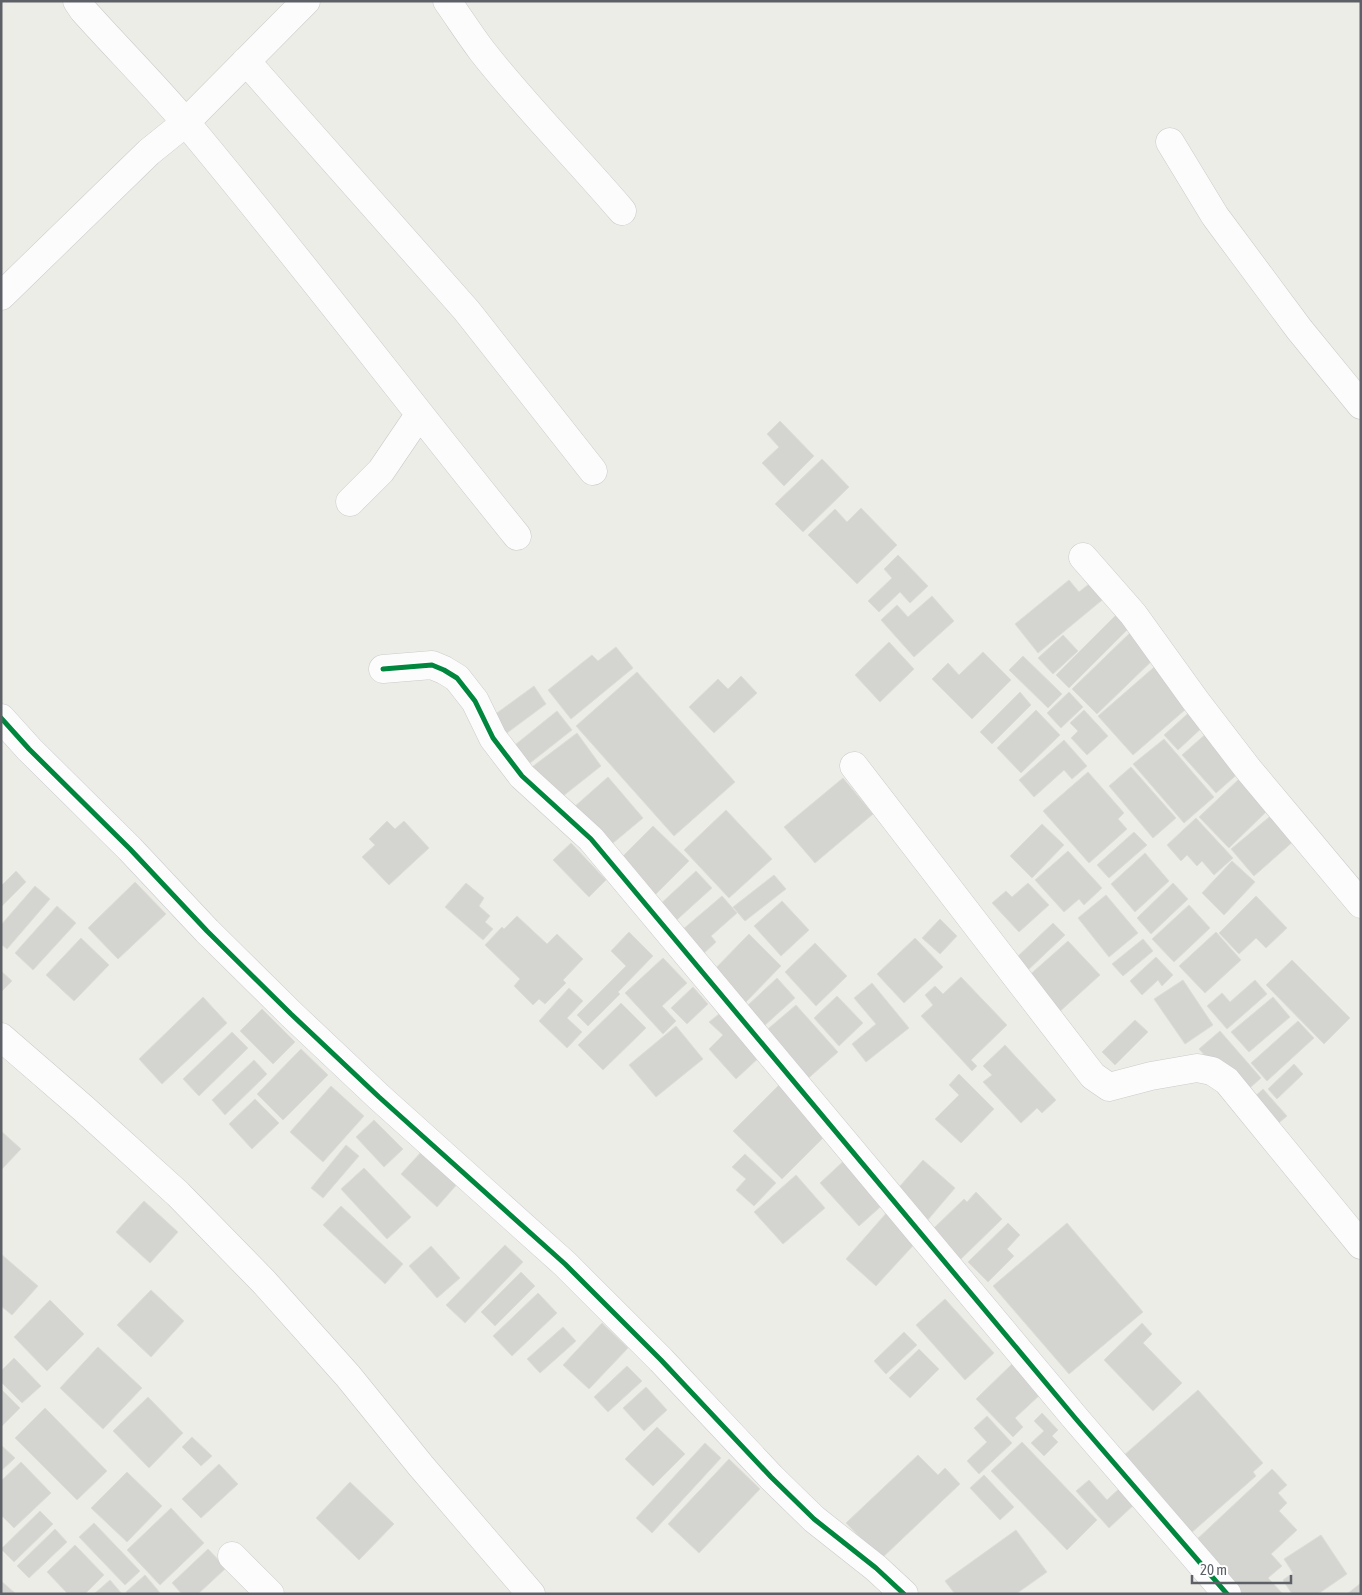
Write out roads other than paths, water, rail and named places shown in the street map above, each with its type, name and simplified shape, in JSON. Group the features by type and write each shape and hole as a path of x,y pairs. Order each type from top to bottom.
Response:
{"street":[{"path":"77,1 185,123 285,244 517,536"},
{"path":"1,296 149,152 185,123 306,1"},
{"path":"447,1 481,50 520,97 622,211"},
{"path":"246,62 467,311 593,471"},
{"path":"1170,142 1215,216 1299,329 1361,406"},
{"path":"350,502 381,471 419,415"},
{"path":"1084,557 1134,614 1195,700 1248,769 1361,904"},
{"path":"383,669 432,665 457,678 476,701 493,738 522,776 591,839 1070,1412 1227,1594"},
{"path":"1,718 29,749 130,849 207,932 379,1097 565,1264 661,1360 771,1477 814,1518 876,1568 904,1594"},
{"path":"854,766 1093,1076 1109,1087 1151,1076 1197,1068 1212,1071 1227,1081 1361,1245"},
{"path":"1,1037 178,1194 264,1282 348,1376 421,1466 531,1594"},
{"path":"232,1556 270,1594"}]}
